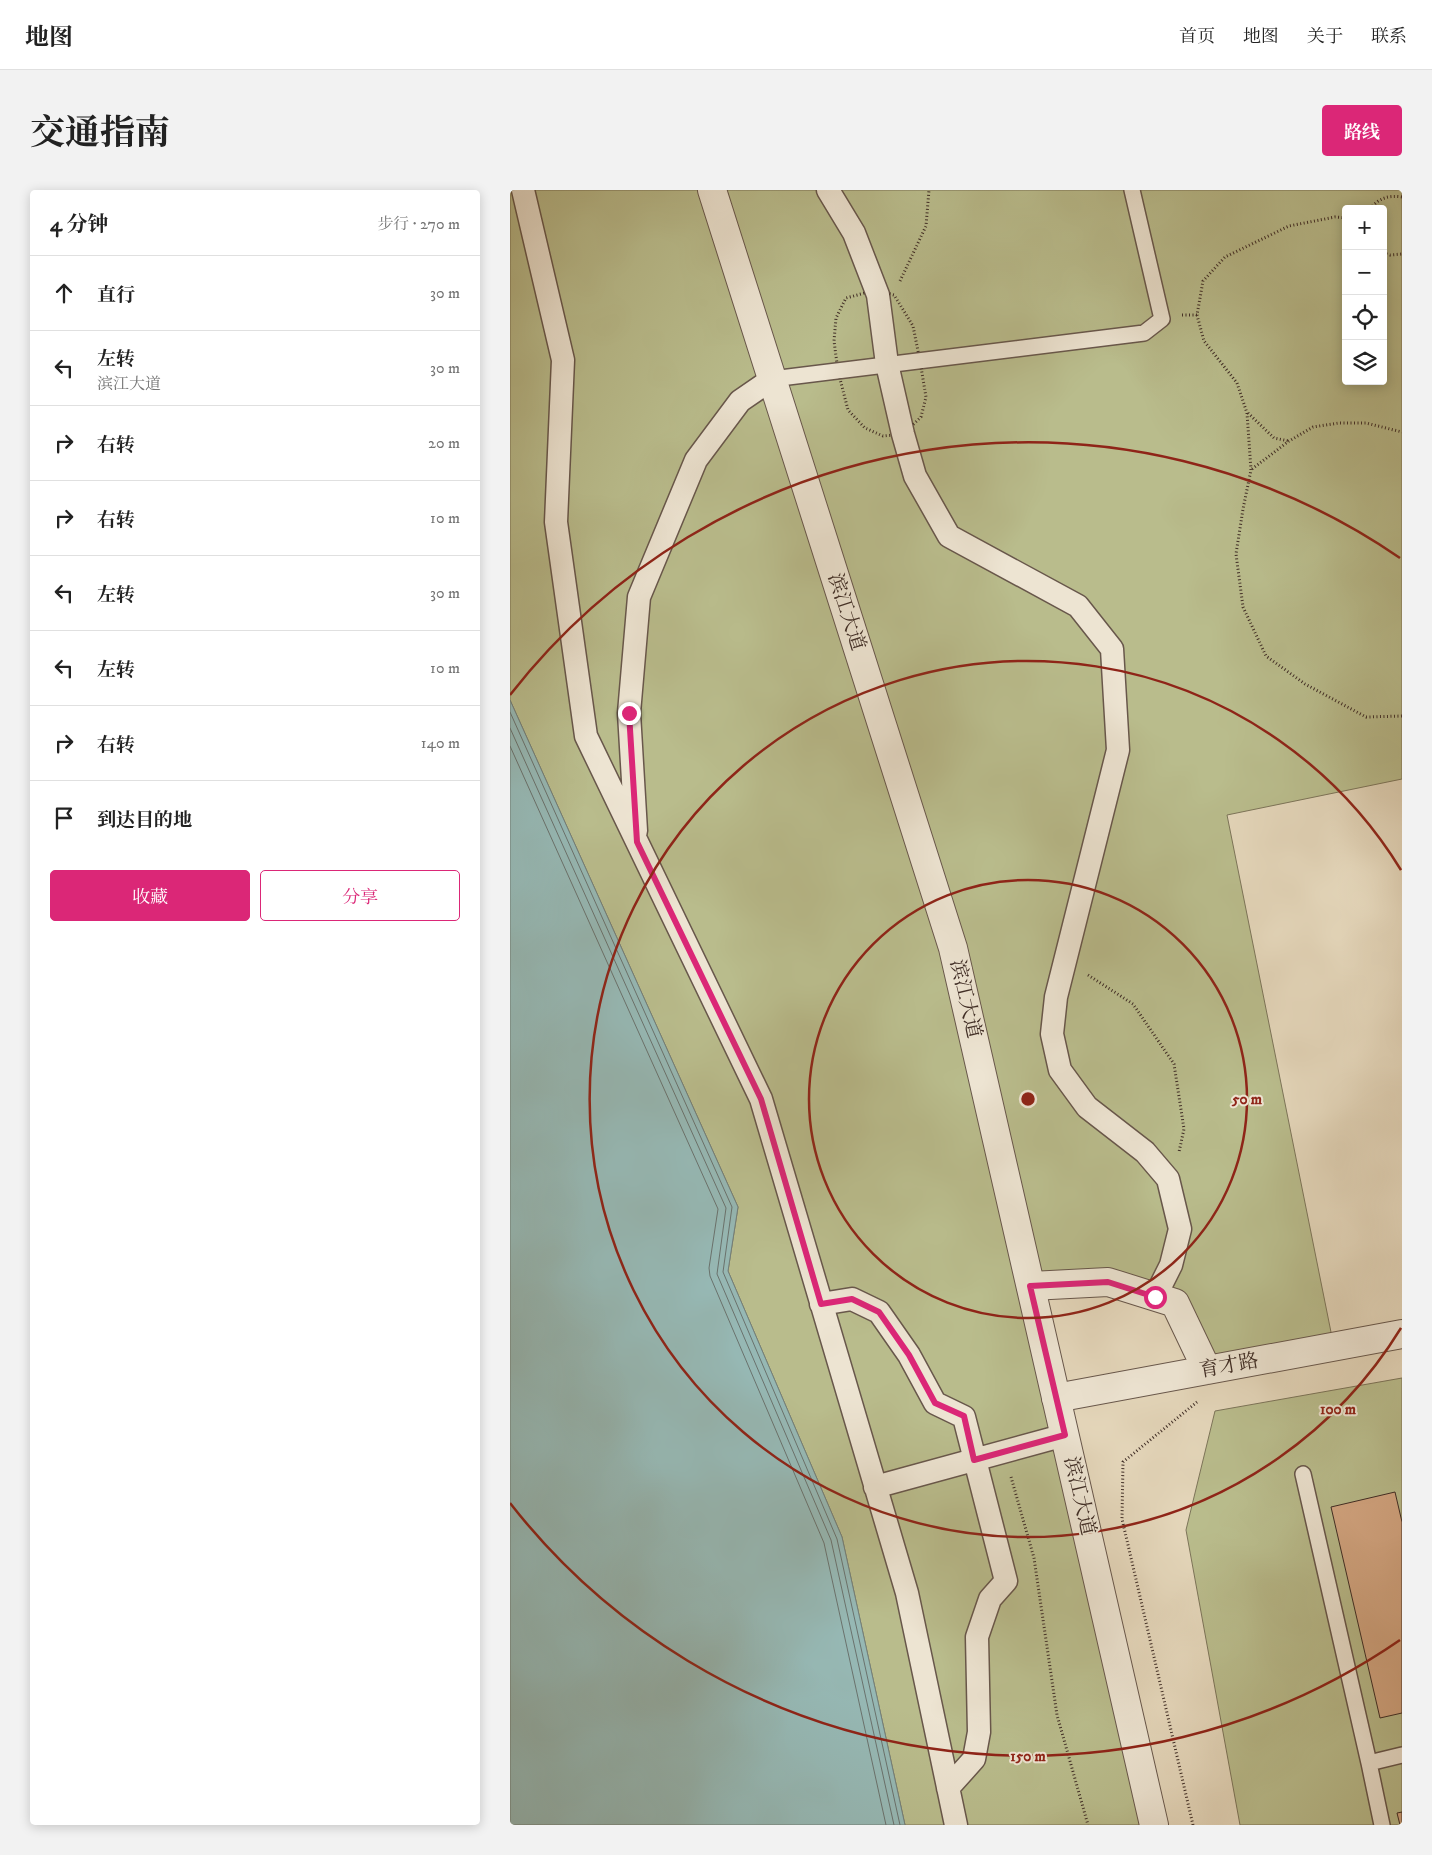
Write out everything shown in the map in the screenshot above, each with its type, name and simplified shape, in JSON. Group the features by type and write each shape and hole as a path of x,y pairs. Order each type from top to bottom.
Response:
{"street":[{"path":"523,190 563,360 556,522 586,736 761,1099 907,1593 956,1825"},
{"name":"滨江大道","path":"712,190 953,948 1154,1825"},
{"path":"828,190 854,234 878,295 887,364 915,476 949,536 1078,606 1112,649 1118,750 1065,957 1056,996 1052,1034 1060,1070 1087,1107 1145,1152 1168,1180 1180,1229 1171,1265 1155,1297"},
{"path":"637,842 629,713 639,597 696,460 740,401 772,379"},
{"path":"1030,1286 1108,1282 1175,1303 1207,1370"},
{"path":"821,1304 852,1299 879,1312 909,1355 935,1403 964,1416 1006,1581 990,1599 977,1637 978,1732 974,1759 948,1788"},
{"name":"育才路","path":"1056,1398 1402,1334"},
{"path":"875,1487 1065,1435"}],"lane":[{"path":"772,379 1144,333 1162,319 1132,190"},
{"path":"1303,1474 1382,1825"},
{"path":"1369,1763 1402,1755"}],"path":[{"path":"894,296 926,226 929,190"},
{"path":"1373,205 1384,198 1402,197"},
{"path":"1342,218 1336,217 1289,226 1225,256 1203,281 1197,315 1204,342 1237,383 1248,413 1251,470 1236,554 1243,607 1266,656 1305,684 1366,717 1402,716"},
{"path":"1387,254 1402,254"},
{"path":"1248,413 1274,438 1289,441"},
{"path":"1251,470 1289,441 1313,427 1339,423 1366,423 1402,432"},
{"path":"1065,957 1085,974 1133,1004 1174,1064 1184,1129 1170,1187"},
{"path":"1193,1825 1122,1519 1122,1471 1123,1462 1203,1397"},
{"path":"1004,1452 1034,1558 1056,1716 1088,1825"}],"green space":[{"path":"510,190 1402,190 1402,779 1227,815 1334,1347 1207,1370 1174,1303 1031,1286 1164,1825 905,1825 842,1537 728,1271 738,1207 510,700"},
{"path":"1402,1378 1402,1825 1240,1825 1186,1530 1215,1411"}],"water":[{"path":"510,700 738,1207 728,1271 842,1537 905,1825 510,1825"}],"building":[{"path":"1395,1492 1402,1522 1402,1713 1380,1718 1331,1507"},
{"path":"1402,1812 1402,1825 1400,1825 1397,1813"}],"route":[{"path":"629,713 637,842 761,1099 821,1304 852,1299 879,1312 909,1355 935,1403 964,1416 974,1460 1065,1435 1030,1286 1108,1282 1155,1297"}]}
